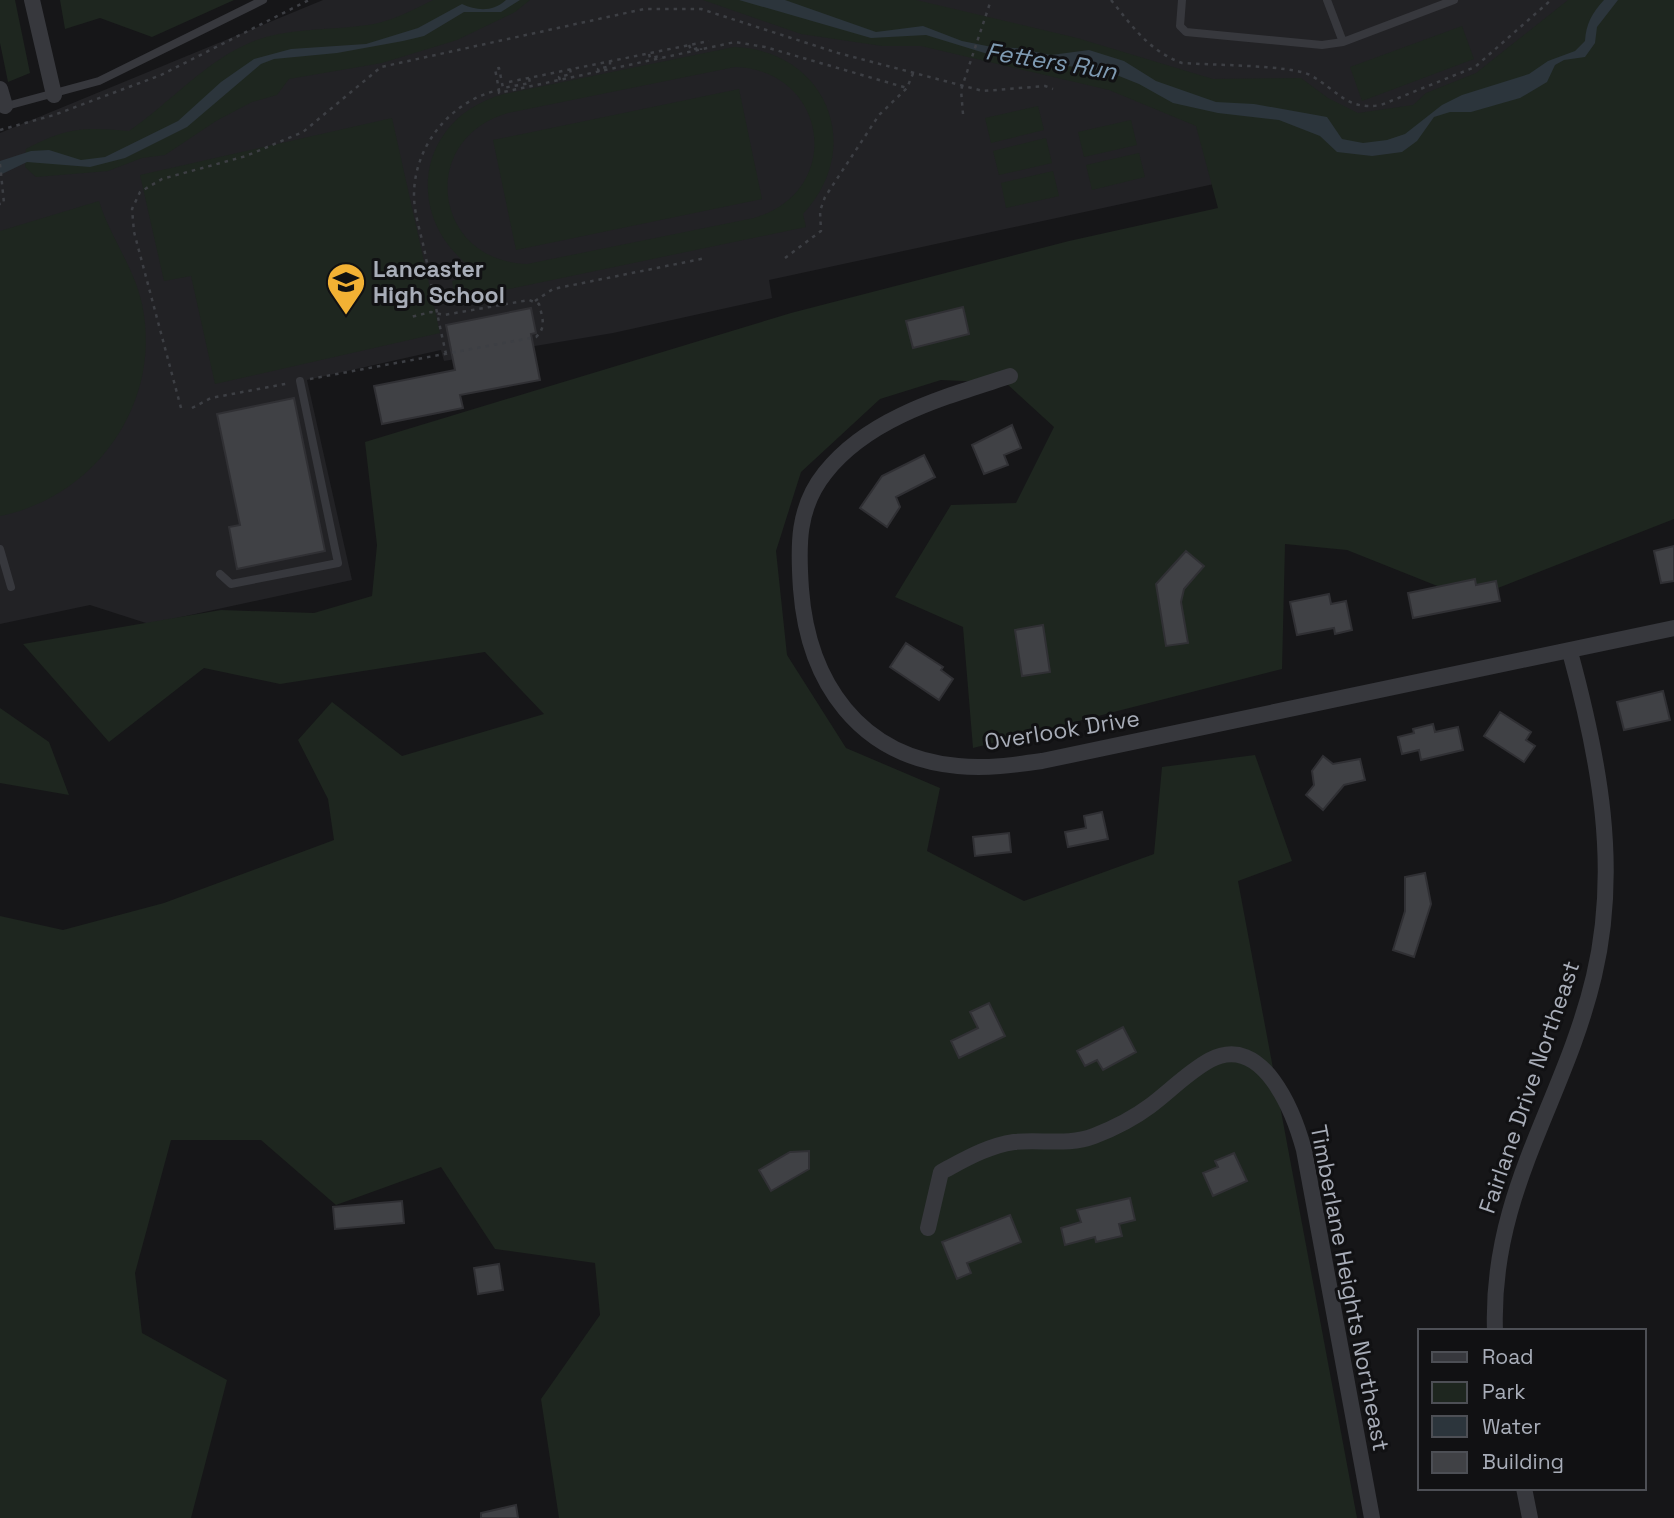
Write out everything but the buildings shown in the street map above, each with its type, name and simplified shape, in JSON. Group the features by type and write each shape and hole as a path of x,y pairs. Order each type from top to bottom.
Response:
{"street":[{"path":"32,0 54,95"},
{"path":"0,89 3,107"},
{"name":"Overlook Drive","path":"1010,376 895,417 875,428 826,471 805,508 798,551 804,618 816,661 836,700 861,726 886,744 926,760 955,766 997,767 1042,761 1674,628"},
{"name":"Fairlane Drive Northeast","path":"1495,1329 1497,1273 1508,1211 1530,1146 1584,1010 1594,976 1605,909 1606,850 1600,786 1591,732 1570,652"},
{"name":"Timberlane Heights Northeast","path":"928,1227 941,1172 967,1158 990,1148 1015,1142 1057,1143 1090,1137 1147,1108 1211,1060 1236,1056 1252,1062 1279,1086 1295,1116 1304,1150 1372,1518"},
{"path":"1524,1490 1530,1518"}],"lane":[{"path":"3,107 99,81 147,60 263,0"},
{"path":"1182,0 1180,26 1186,32 1322,46 1343,42 1454,0"},
{"path":"1327,0 1343,42"},
{"path":"220,574 231,584 338,563 300,381"},
{"path":"0,549 11,587"}],"path":[{"path":"0,130 54,115 161,75 309,0"},
{"path":"963,114 963,85 991,0"},
{"path":"1111,0 1141,37 1167,58 1182,63 1301,71 1347,101 1366,107 1381,105 1475,67 1551,0"},
{"path":"181,408 134,232 132,209 140,192 162,179 246,156 303,132 381,67 643,9 701,9 838,53 983,90 1045,86 1053,89"},
{"path":"509,82 709,41"},
{"path":"529,78 530,83 503,88 499,68 495,69 499,93 726,43 749,43 907,88"},
{"path":"690,45 691,50 701,47 701,50"},
{"path":"649,54 650,58 661,58"},
{"path":"599,72 598,69 610,66 610,61"},
{"path":"560,80 559,77 571,74 570,69"},
{"path":"785,258 821,231 820,211 825,197 879,115 907,88 914,71"},
{"path":"446,354 415,208 416,177 421,159 441,125 471,98 499,90"},
{"path":"0,164 4,191 4,203 0,204"},
{"path":"411,317 437,313 444,315 536,301 553,289 706,258"},
{"path":"192,408 211,398 536,337 542,330 543,321 536,301"}],"shaded area":[{"name":"Lancaster High School","path":"323,0 1624,0 1321,161 769,280 772,298 613,333 444,361 441,350 307,380 352,580 149,624 90,605 0,624 0,133"}],"green space":[{"path":"0,0 15,0 30,73 8,82 0,43"},
{"path":"60,0 234,0 152,37 100,18 65,29"},
{"path":"433,0 530,0 515,12 457,40 382,63 289,79 277,95 252,102 216,121 165,155 142,158 108,171 36,177 25,167 26,149 53,136 87,129 129,131 211,65 247,44 292,32 376,23"},
{"path":"703,0 916,0 1077,38 1213,79 1301,78 1328,98 1358,113 1413,105 1426,93 1476,73 1568,0 1674,0 1674,519 1470,599 1347,550 1285,544 1282,669 973,748 963,627 895,597 951,505 1016,503 1054,427 1006,383 941,380 880,399 801,472 776,551 787,655 846,748 940,788 927,851 1024,901 1154,854 1162,767 1255,755 1292,861 1238,881 1357,1518 559,1518 541,1399 600,1315 595,1263 495,1249 441,1167 336,1205 261,1140 171,1140 135,1273 142,1333 227,1380 191,1518 0,1518 0,916 63,930 164,903 334,840 328,799 298,740 332,702 402,756 544,714 485,652 280,684 204,668 109,742 23,644 221,610 314,613 372,596 377,545 365,442 791,313 1069,241 1218,208 1196,126 1109,90 921,46 882,46 801,34"},
{"path":"1462,26 1474,59 1362,101 1350,67"},
{"path":"734,47 766,52 792,65 813,83 827,106 833,133 832,160 822,188 803,214 806,227 456,300 452,281 481,274 456,254 438,229 429,203 428,175 435,149 450,126 473,107 504,94","holes":["735,67 767,73 790,88 806,109 814,134 813,160 803,184 783,204 754,218 527,264 495,258 472,243 456,222 448,197 449,171 459,147 479,127 508,113"]},
{"path":"739,89 762,199 516,250 493,140"},
{"path":"1038,106 1044,130 991,143 985,118"},
{"path":"392,118 440,333 215,384 191,276 164,281 140,175"},
{"path":"1131,120 1137,145 1084,157 1078,132"},
{"path":"1046,138 1052,163 999,175 993,151"},
{"path":"1139,153 1145,177 1092,190 1086,165"},
{"path":"1053,171 1059,196 1006,208 1001,183"},
{"path":"99,201 142,304 146,340 142,376 132,409 115,440 93,466 66,489 35,505 0,516 0,231"},
{"path":"0,708 49,742 69,795 0,783"}],"water":[{"path":"506,0 520,0 501,12 464,12 424,36 337,53 274,59 261,64 187,127 125,158 90,167 27,162 0,175 0,161 31,151 49,150 81,160 105,157 178,121 221,82 254,59 291,49 366,44 418,28 462,4 485,9 496,7"},
{"name":"Fetters Run","path":"739,0 785,0 876,32 923,26 962,41 992,47 1016,48 1051,55 1089,50 1124,61 1156,81 1216,102 1254,104 1327,117 1342,139 1363,143 1405,134 1442,105 1462,95 1529,74 1548,61 1575,51 1585,41 1588,24 1604,0 1618,0 1597,27 1595,43 1585,57 1564,60 1555,65 1547,82 1520,98 1471,112 1450,112 1434,117 1417,141 1402,152 1372,156 1337,152 1320,136 1279,120 1218,113 1173,103 1139,84 1109,72 991,55 926,35 871,38"}],"place":[{"name":"Lancaster High School","path":"346,316"}]}
